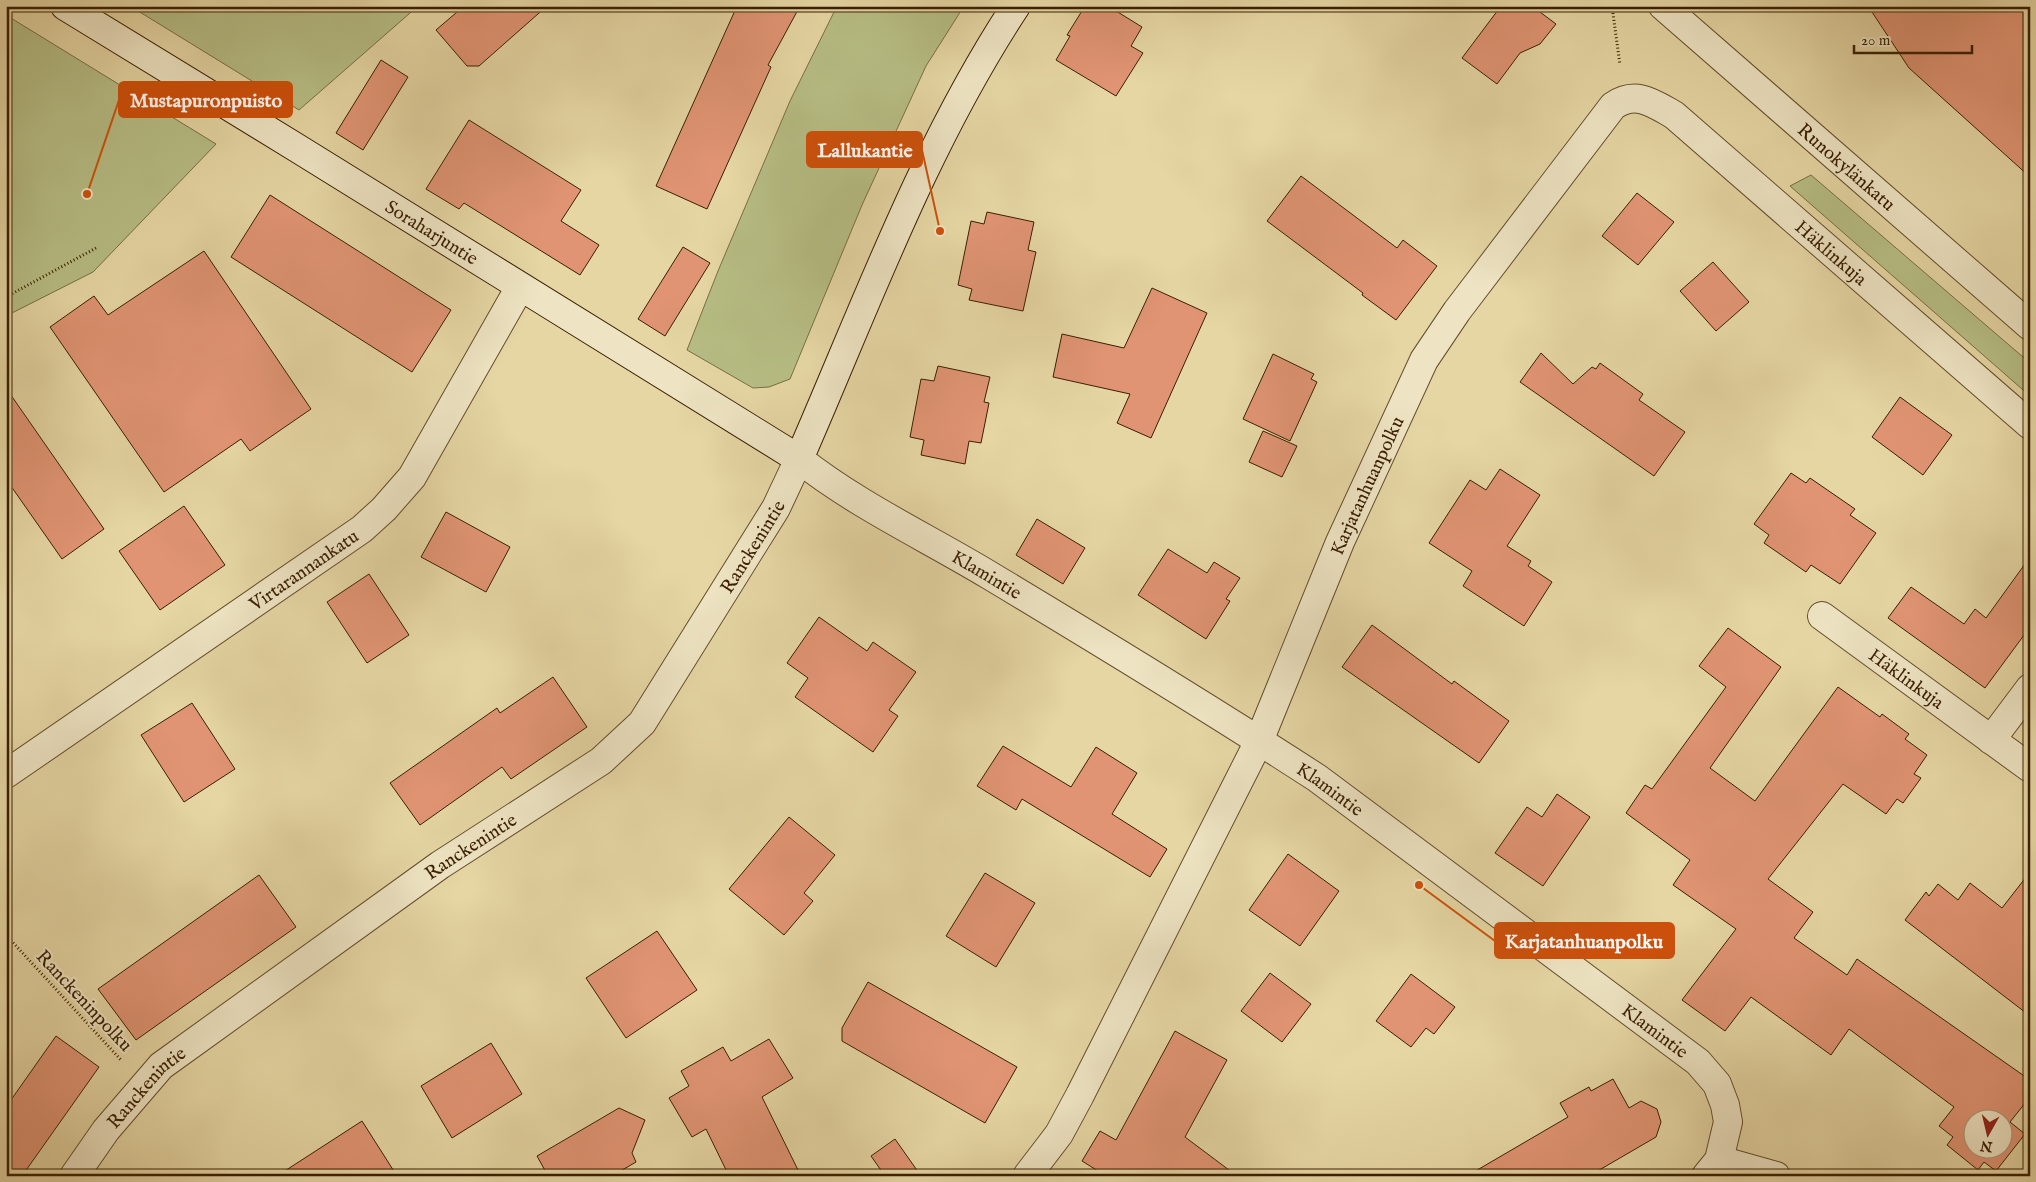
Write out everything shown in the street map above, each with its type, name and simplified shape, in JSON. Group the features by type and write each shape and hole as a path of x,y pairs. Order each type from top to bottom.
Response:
{"street":[{"name":"Soraharjuntie","path":"65,6 298,148 799,459"},
{"name":"Ranckenintie","path":"74,1176 106,1130 161,1066 440,865 601,761 642,723 776,508 935,146 988,48 1016,6"},
{"name":"Runokylänkatu","path":"1663,6 2030,326"},
{"name":"Häklinkuja","path":"1624,98 1646,100 1674,115 2030,425"},
{"name":"Karjatanhuanpolku","path":"1038,1172 1080,1095 1259,741 1340,542 1424,360 1457,311 1613,106 1624,98"},
{"name":"Virtarannankatu","path":"6,774 362,529 384,509 412,477 520,287"},
{"name":"Klamintie","path":"799,459 840,489 988,574 1317,778 1698,1062 1717,1084 1725,1105 1728,1122 1713,1168 1776,1176"},
{"name":"Häklinkuja","path":"1822,616 2030,768"},
{"path":"1991,740 2030,688"}],"path":[{"path":"1612,6 1624,98"},
{"path":"6,297 96,248"},
{"name":"Ranckeninpolku","path":"6,935 144,1084"}],"green space":[{"path":"130,6 418,6 299,110"},
{"path":"837,6 964,6 926,66 862,205 790,379 769,387 753,388 687,350 718,271 790,101"},
{"path":"6,15 216,144 93,272 6,316"},
{"path":"1811,175 2030,363 2030,396 1790,186"}],"building":[{"path":"464,6 547,6 479,66 467,66 436,30"},
{"path":"737,6 800,6 768,65 771,67 707,209 656,186"},
{"path":"1085,6 1108,6 1142,27 1131,46 1143,53 1116,96 1056,60 1070,36 1067,35"},
{"path":"1501,6 1532,6 1556,24 1540,44 1520,53 1497,84 1462,58"},
{"path":"1868,6 2030,6 2030,177 1909,68"},
{"path":"381,60 408,77 363,150 336,133"},
{"path":"469,120 581,190 561,221 599,245 580,275 464,203 459,209 426,189"},
{"path":"1301,176 1397,248 1403,240 1437,266 1396,320 1267,221"},
{"path":"1637,193 1674,222 1638,265 1602,236"},
{"path":"270,195 451,310 412,372 231,257"},
{"path":"987,212 1034,222 1028,250 1036,252 1023,311 969,300 972,289 958,285 971,221 984,224"},
{"path":"683,247 710,263 665,336 638,319"},
{"path":"204,251 311,409 250,451 241,439 164,492 50,327 94,296 108,315"},
{"path":"1713,262 1749,302 1716,331 1680,291"},
{"path":"1152,288 1207,313 1151,438 1117,423 1130,394 1053,377 1062,334 1124,348"},
{"path":"1541,353 1573,384 1592,367 1596,369 1600,363 1643,394 1639,400 1685,432 1654,476 1520,382"},
{"path":"1273,354 1314,374 1311,379 1317,382 1290,441 1243,419"},
{"path":"938,366 990,377 984,402 989,403 981,443 969,441 965,464 921,455 924,440 910,437 921,379 934,381"},
{"path":"6,388 104,529 62,559 6,479"},
{"path":"1900,397 1952,435 1923,475 1872,437"},
{"path":"1263,431 1297,446 1282,477 1249,462"},
{"path":"1500,469 1540,495 1507,546 1531,561 1528,566 1552,582 1524,626 1463,586 1472,571 1429,543 1470,480 1486,490"},
{"path":"1791,473 1806,483 1810,478 1855,509 1850,515 1876,533 1840,584 1811,565 1806,572 1764,543 1769,535 1754,524"},
{"path":"184,506 225,565 160,610 119,551"},
{"path":"446,512 510,547 486,592 421,557"},
{"path":"1037,519 1085,548 1063,584 1016,555"},
{"path":"1168,549 1207,573 1214,562 1240,578 1226,599 1230,601 1206,639 1138,595"},
{"path":"2030,557 2030,627 1985,688 1888,618 1911,587 1964,624 1975,609 1986,618"},
{"path":"369,574 409,635 367,663 327,602"},
{"path":"819,617 867,651 873,642 916,672 889,710 898,716 873,752 795,697 808,678 787,663"},
{"path":"1372,625 1452,684 1454,681 1509,721 1479,763 1342,667"},
{"path":"1728,628 1781,667 1710,768 1755,801 1838,687 1880,717 1882,714 1909,734 1905,739 1927,755 1914,774 1921,778 1903,803 1897,799 1886,814 1843,784 1768,879 1813,912 1794,938 1847,975 1857,959 2030,1080 2030,1097 2014,1117 2014,1110 1964,1110 1964,1159 1947,1145 1953,1137 1939,1126 1954,1107 1849,1029 1831,1055 1751,997 1725,1031 1682,1000 1736,929 1673,885 1690,860 1626,813 1645,785 1652,789 1726,687 1699,666"},
{"path":"553,677 587,727 511,779 502,767 420,825 390,783 497,708 500,713"},
{"path":"192,703 235,769 184,802 141,735"},
{"path":"1003,746 1071,787 1096,747 1137,773 1112,814 1167,849 1150,877 1022,799 1016,810 977,786"},
{"path":"1557,794 1590,817 1543,886 1495,853 1527,807 1542,817"},
{"path":"789,817 835,855 804,893 813,901 784,935 729,889"},
{"path":"1288,854 1339,891 1300,946 1249,910"},
{"path":"2030,872 2030,1016 1905,920 1926,892 1929,896 1938,884 1958,900 1970,883 2002,908"},
{"path":"985,873 1035,903 996,967 946,936"},
{"path":"259,875 296,927 136,1040 98,989"},
{"path":"657,931 697,990 626,1038 586,978"},
{"path":"1270,973 1311,1004 1282,1042 1241,1011"},
{"path":"1411,974 1455,1007 1434,1034 1426,1028 1411,1047 1376,1021"},
{"path":"868,982 1017,1067 985,1123 842,1041 842,1028"},
{"path":"1175,1031 1227,1060 1185,1137 1237,1176 1106,1176 1082,1161 1100,1131 1116,1140"},
{"path":"56,1036 99,1067 22,1176 6,1176 6,1107"},
{"path":"769,1039 793,1078 762,1097 801,1176 729,1176 706,1129 692,1137 669,1098 689,1086 681,1071 723,1047 731,1061"},
{"path":"491,1043 522,1094 452,1138 421,1086"},
{"path":"1613,1079 1629,1108 1641,1101 1657,1109 1661,1122 1656,1137 1589,1176 1467,1176 1568,1117 1560,1103 1589,1087 1591,1091"},
{"path":"619,1108 645,1120 632,1153 636,1162 612,1176 548,1176 537,1156"},
{"path":"362,1121 397,1176 277,1176"},
{"path":"2014,1125 2025,1134 2014,1148"},
{"path":"895,1139 921,1176 885,1176 871,1156"},
{"path":"1966,1160 2005,1160 1996,1171 1984,1162 1978,1170"}],"place":[{"name":"Mustapuronpuisto","path":"87,194"},
{"name":"Lallukantie","path":"940,231"},
{"name":"Karjatanhuanpolku","path":"1419,885"}]}
